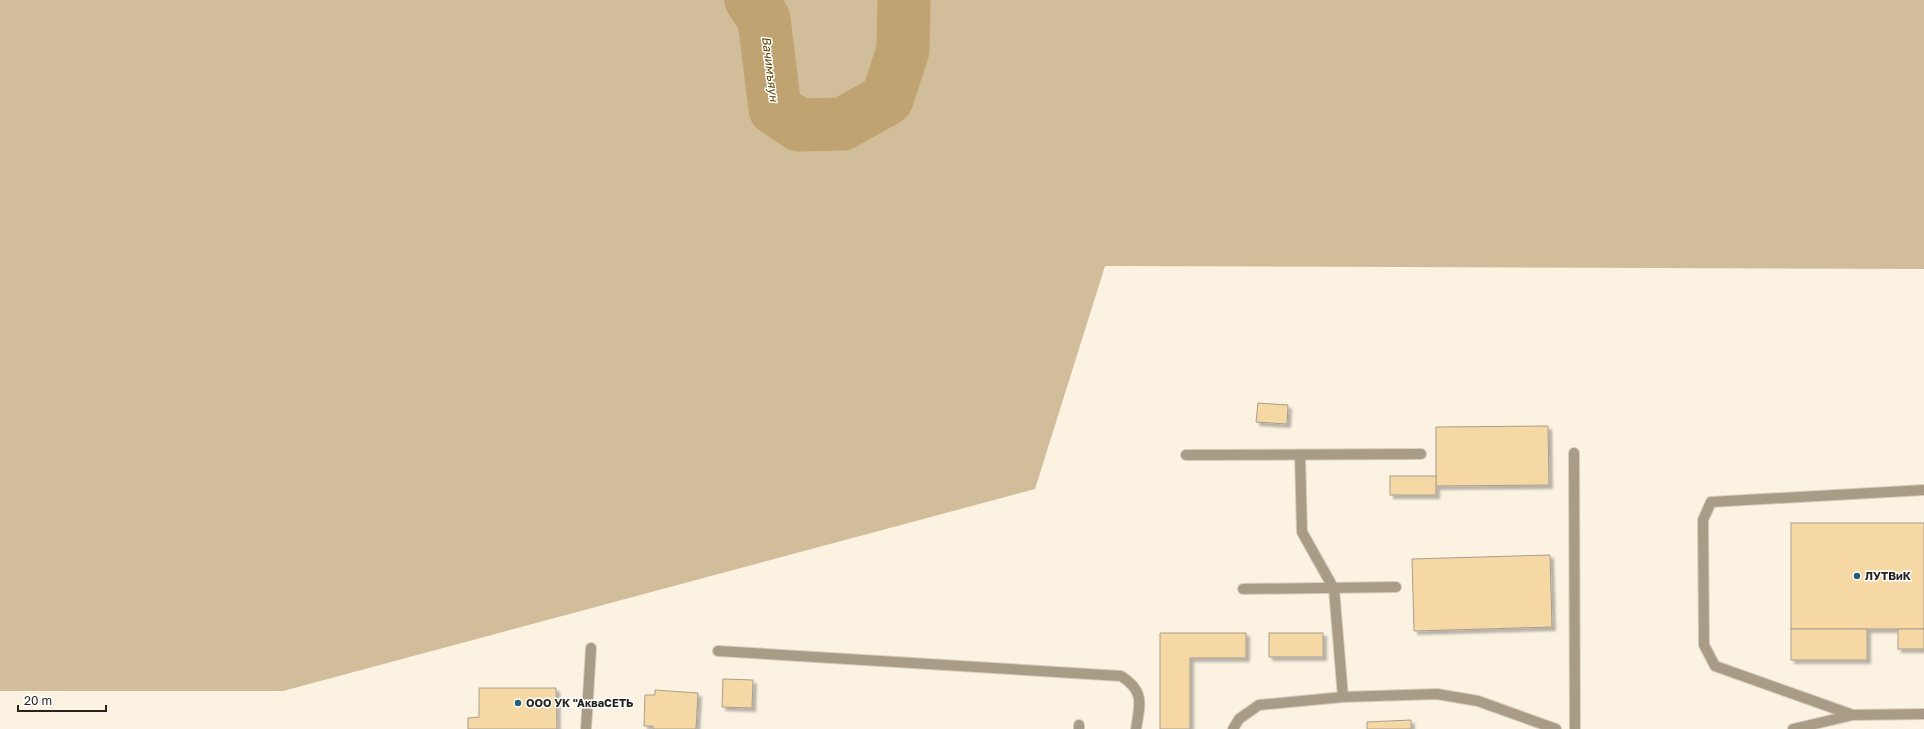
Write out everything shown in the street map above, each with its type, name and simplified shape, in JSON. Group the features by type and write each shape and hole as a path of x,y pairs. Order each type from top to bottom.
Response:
{"lane":[{"path":"1186,455 1421,454"},
{"path":"1574,454 1575,729"},
{"path":"1300,455 1302,532 1334,589 1343,697"},
{"path":"1854,716 1715,666 1704,645 1703,520 1711,502 1924,490"},
{"path":"1243,589 1396,587"},
{"path":"586,729 591,648"},
{"path":"718,651 1121,676 1133,683 1139,694 1136,729"},
{"path":"1233,729 1239,719 1259,705 1343,697 1437,694 1478,701 1556,729"},
{"path":"1792,729 1854,716 1924,714"}],"shaded area":[{"path":"0,0 1924,0 1924,269 1105,266 1035,489 283,691 0,691"}],"building":[{"path":"1258,403 1288,405 1287,424 1256,422"},
{"path":"1548,426 1549,485 1436,486 1436,427"},
{"path":"1390,476 1436,476 1436,495 1390,495"},
{"name":"ЛУТВиК","path":"1791,523 1924,523 1924,629 1791,629"},
{"path":"1550,555 1552,627 1414,631 1412,559"},
{"path":"1791,629 1867,629 1867,660 1791,660"},
{"path":"1898,629 1924,629 1924,649 1898,649"},
{"path":"1160,633 1246,633 1246,658 1190,658 1190,729 1160,729"},
{"path":"1269,633 1323,633 1323,657 1269,657"},
{"path":"723,679 753,680 752,708 722,707"},
{"name":"ООО УК \"АкваСЕТЬ","path":"479,688 556,688 557,729 468,729 468,718 479,717"},
{"path":"655,690 698,693 696,729 653,729 653,726 644,726 645,695 655,695"},
{"path":"1411,720 1411,729 1367,729 1367,722"}],"waterway":[{"name":"Вачимъяун","path":"751,0 764,19 775,109 799,125 843,124 887,99 903,50 904,0"}],"place":[{"name":"ЛУТВиК","path":"1857,576"},
{"name":"ООО УК \"АкваСЕТЬ","path":"518,703"}]}
